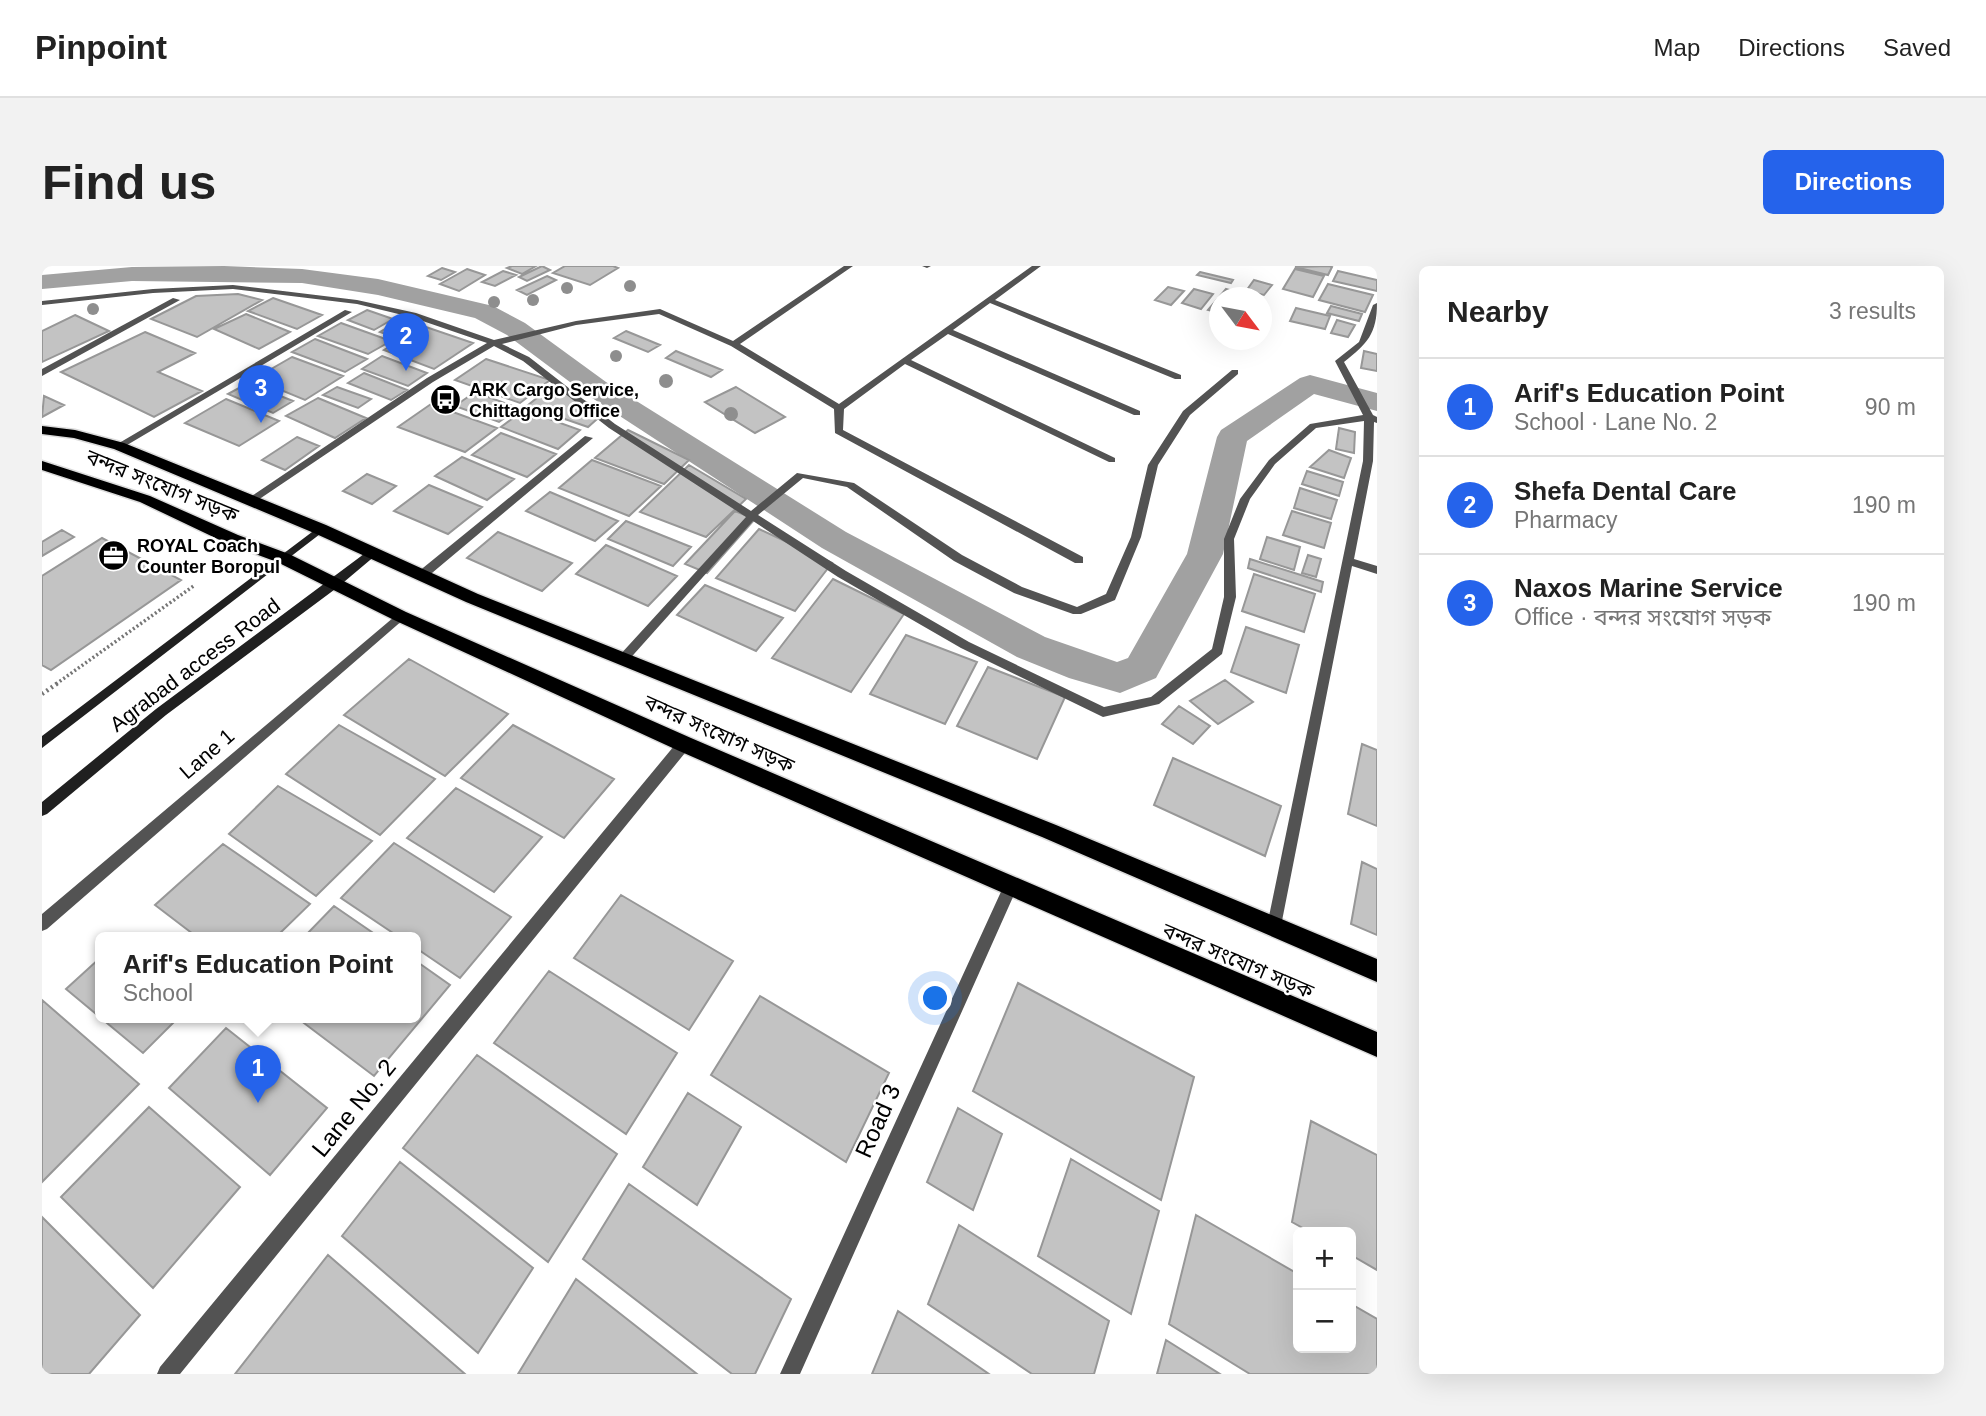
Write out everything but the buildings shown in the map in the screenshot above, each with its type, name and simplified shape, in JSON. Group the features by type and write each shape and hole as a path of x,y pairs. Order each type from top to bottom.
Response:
{"highway":[{"name":"বন্দর সংযোগ সড়ক","path":"42,430 75,434 119,446 320,529 622,660 722,697 883,766 1049,831 1377,971"},
{"name":"বন্দর সংযোগ সড়ক","path":"42,465 145,499 232,539 283,558 400,616 684,744 1010,888 1377,1045"}],"main road":[{"path":"42,743 320,529"},
{"name":"Agrabad access Road","path":"42,810 162,712 334,584 372,552"}],"street":[{"path":"734,344 849,266"},
{"path":"839,408 1037,266"},
{"path":"42,303 153,291 233,287 357,302 412,314 494,343 526,359 612,426 842,574 965,645 1103,712 1155,701 1218,651 1230,597 1229,539 1245,499 1272,462 1313,426 1373,418"},
{"path":"42,373 176,300"},
{"path":"989,300 1178,377"},
{"path":"1275,926 1368,461 1373,418 1339,361 1363,343 1377,305"},
{"path":"251,500 402,398 494,343 576,323 660,311 734,344 839,408"},
{"path":"119,446 348,312"},
{"path":"947,330 1137,413"},
{"path":"905,361 1112,460"},
{"path":"622,660 761,506 802,475 850,485 958,558 1018,590 1077,611 1111,597 1136,537 1153,466 1186,413 1235,372"},
{"path":"839,408 838,431 1079,561"},
{"path":"422,575 588,438"},
{"path":"1347,561 1377,570"},
{"name":"Lane 1","path":"42,924 400,616"},
{"name":"Lane No. 2","path":"167,1374 684,744"},
{"name":"Road 3","path":"790,1374 1010,888"}],"path":[{"path":"42,694 195,585"}],"waterway":[{"path":"42,282 132,274 302,276 378,287 484,312 516,329 596,388 834,540 1031,647 1083,668 1120,678 1142,668 1205,554 1232,437 1310,384 1377,402"}],"place":[{"name":"Shefa Dental Care","path":"406,371"},
{"name":"ARK Cargo Service, Chittagong Office","path":"446,400"},
{"name":"Naxos Marine Service","path":"261,423"},
{"name":"ROYAL Coach Counter Boropul","path":"114,556"},
{"name":"Arif's Education Point","path":"258,1103"}]}
